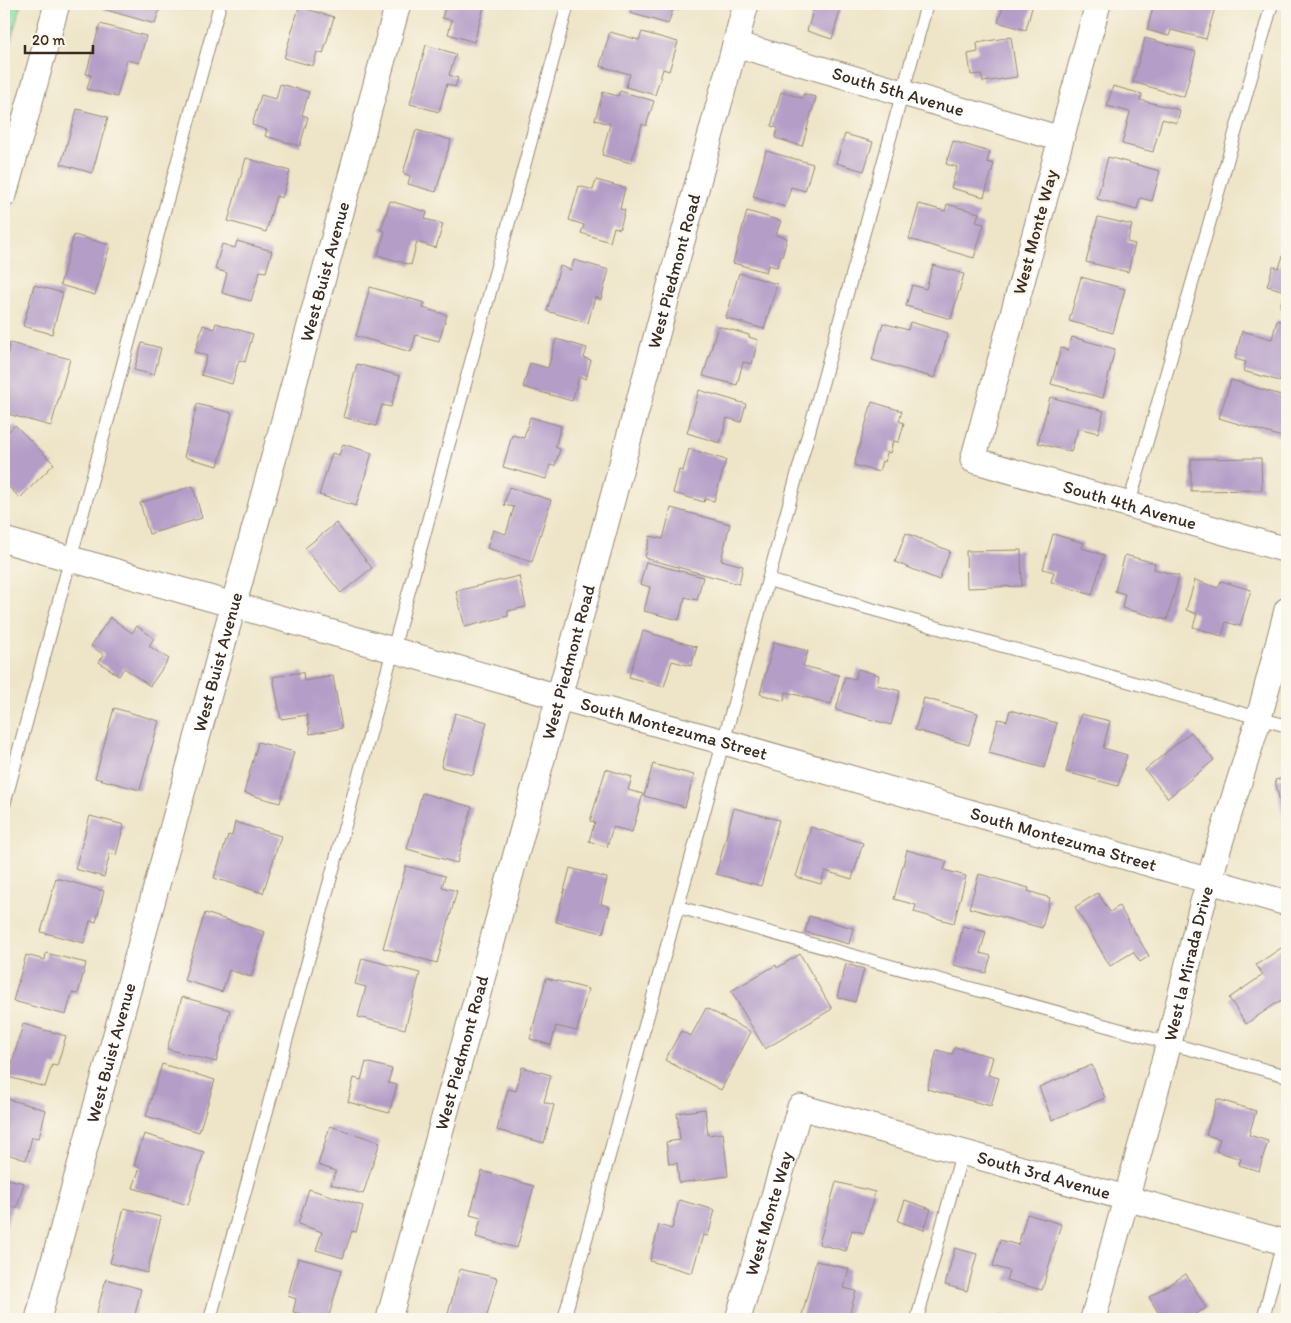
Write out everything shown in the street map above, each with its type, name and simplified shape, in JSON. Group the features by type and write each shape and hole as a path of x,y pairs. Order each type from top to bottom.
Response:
{"street":[{"path":"4,195 57,4"},
{"name":"West Buist Avenue","path":"38,1319 398,4"},
{"name":"West Piedmont Road","path":"389,1319 746,4"},
{"name":"West Monte Way","path":"973,460 1098,4"},
{"name":"South 5th Avenue","path":"735,44 1061,140"},
{"name":"South 4th Avenue","path":"973,460 1287,550"},
{"name":"South Montezuma Street","path":"4,540 724,742 1287,903"},
{"name":"West la Mirada Drive","path":"1093,1319 1169,1043 1200,913 1259,718 1287,610"},
{"name":"West Monte Way","path":"738,1319 800,1107"},
{"name":"South 3rd Avenue","path":"800,1107 1285,1243"}],"lane":[{"path":"4,805 220,4"},
{"path":"210,1319 568,4"},
{"path":"564,1319 926,4"},
{"path":"1129,504 1272,4"},
{"path":"768,580 1287,726"},
{"path":"678,907 1287,1076"},
{"path":"917,1319 962,1153"},
{"path":"1263,1319 1285,1243"}],"green space":[{"path":"4,4 21,4 4,65"}],"building":[{"path":"104,4 161,4 155,24 103,9"},
{"path":"446,4 456,6 456,4 485,4 474,42 448,34 452,20 442,18"},
{"path":"633,4 680,4 678,10 673,9 668,24 630,13"},
{"path":"815,4 842,4 832,39 807,31"},
{"path":"1004,4 1033,4 1026,30 998,22"},
{"path":"1154,4 1216,4 1206,39 1171,30 1169,36 1147,30"},
{"path":"299,7 334,17 323,54 317,52 313,66 284,58"},
{"path":"100,24 146,36 139,63 127,60 117,97 87,89 91,75 86,74"},
{"path":"610,32 639,40 642,32 678,42 669,71 663,69 655,95 626,87 630,74 600,66"},
{"path":"1011,37 1017,77 983,82 981,74 971,75 968,54 978,52 977,43"},
{"path":"1145,38 1196,52 1184,97 1133,82"},
{"path":"426,45 456,54 449,75 458,78 455,87 447,84 439,112 410,104"},
{"path":"280,84 309,92 302,115 308,117 300,146 265,136 267,130 252,125 261,95 276,99"},
{"path":"1113,86 1142,94 1140,100 1180,110 1177,123 1162,119 1153,152 1122,144 1130,112 1107,106"},
{"path":"620,91 654,101 646,126 642,124 631,163 602,155 610,124 595,120 603,92 618,96"},
{"path":"781,92 802,98 803,94 816,97 802,146 775,138 778,128 771,126"},
{"path":"77,109 108,117 92,173 61,164"},
{"path":"416,130 451,140 436,192 408,184 410,176 403,173"},
{"path":"845,134 873,142 864,171 836,163"},
{"path":"953,141 990,152 987,162 994,164 984,197 951,188 957,167 946,164"},
{"path":"766,151 813,164 805,191 791,187 785,207 753,197"},
{"path":"1108,157 1160,171 1152,201 1140,198 1137,210 1097,199"},
{"path":"246,158 290,171 282,198 276,196 266,232 228,221"},
{"path":"596,180 625,188 620,209 625,210 620,229 614,227 610,242 581,233 584,225 569,220 579,186 593,190"},
{"path":"390,201 427,212 425,219 443,224 436,248 417,242 411,265 378,255 385,231 381,230"},
{"path":"919,204 945,211 947,204 979,213 976,222 984,224 974,258 909,239"},
{"path":"747,211 781,221 776,235 787,238 777,267 768,265 766,272 733,263"},
{"path":"1098,217 1132,225 1127,242 1135,244 1128,272 1086,262"},
{"path":"74,235 110,245 95,295 60,285"},
{"path":"237,241 272,251 266,272 260,271 251,301 222,293 227,273 215,269 222,244 235,248"},
{"path":"1285,250 1287,251 1287,309 1280,307 1285,291 1267,286 1273,266 1279,268"},
{"path":"574,260 609,270 601,299 595,297 588,323 547,311 560,266 571,270"},
{"path":"933,265 964,274 951,319 906,306 912,285 926,289"},
{"path":"739,273 777,284 764,329 726,318"},
{"path":"1081,277 1125,289 1113,333 1069,321"},
{"path":"34,285 63,293 52,334 23,326"},
{"path":"370,287 425,303 423,308 447,315 439,341 416,335 411,352 356,336"},
{"path":"1277,320 1287,323 1287,383 1243,371 1246,362 1235,359 1242,331 1272,339"},
{"path":"910,322 948,333 935,378 872,360 883,323 908,330"},
{"path":"216,323 253,334 245,362 239,360 232,384 201,375 207,356 195,352 203,325 214,329"},
{"path":"718,326 749,335 749,337 758,340 752,364 743,362 737,385 703,376"},
{"path":"1072,337 1115,349 1103,398 1051,384 1061,348 1068,350"},
{"path":"556,339 587,348 584,358 591,360 586,379 579,377 572,401 523,387 530,363 548,368"},
{"path":"10,343 70,359 51,426 4,413 4,354 7,355"},
{"path":"142,343 161,348 154,375 134,370"},
{"path":"357,364 400,376 391,407 382,405 376,426 343,417"},
{"path":"1231,380 1287,397 1287,430 1285,438 1219,418"},
{"path":"699,390 746,404 741,422 727,418 720,443 687,433"},
{"path":"1050,397 1104,411 1098,433 1078,428 1071,452 1038,443"},
{"path":"872,402 902,411 899,421 904,423 899,442 893,441 890,453 887,452 885,462 882,461 879,472 854,465"},
{"path":"197,404 232,413 218,466 184,457"},
{"path":"530,417 561,426 555,447 560,449 555,466 550,465 546,479 503,467 512,435 524,438"},
{"path":"15,425 54,464 20,498 4,482 4,436"},
{"path":"343,444 372,453 356,506 319,495 332,453 339,455"},
{"path":"689,449 726,460 714,501 705,499 704,502 673,493 679,470 683,471"},
{"path":"1261,458 1262,490 1191,491 1191,459"},
{"path":"193,486 202,518 149,534 140,503"},
{"path":"509,487 551,500 532,562 487,548 493,530 506,534 514,507 504,505"},
{"path":"671,508 730,524 721,560 743,566 739,584 645,558 650,536 663,539"},
{"path":"336,523 372,568 341,593 305,548"},
{"path":"906,533 950,551 939,580 895,562"},
{"path":"1053,534 1084,543 1082,548 1104,555 1092,595 1051,582 1054,572 1043,569"},
{"path":"1021,550 1022,586 967,588 966,551"},
{"path":"1125,555 1155,563 1154,569 1179,576 1167,620 1122,608 1125,594 1115,591"},
{"path":"646,562 703,577 697,600 685,597 679,620 644,611 650,587 640,584"},
{"path":"519,576 526,607 508,611 508,616 465,627 456,591"},
{"path":"1195,580 1218,588 1221,581 1251,590 1240,626 1226,622 1222,636 1193,627 1197,614 1186,610"},
{"path":"110,617 132,633 137,626 154,638 149,646 169,659 150,686 124,668 119,676 99,662 104,655 91,646"},
{"path":"643,631 697,647 691,666 672,661 664,687 629,677"},
{"path":"774,642 808,651 803,666 839,675 831,704 786,692 784,701 760,694"},
{"path":"858,669 879,675 877,685 900,691 891,725 836,710 845,677 855,679"},
{"path":"303,672 304,681 333,676 342,728 310,734 307,715 281,719 273,677"},
{"path":"924,698 978,713 969,745 915,730"},
{"path":"114,708 159,721 140,790 95,778"},
{"path":"1010,710 1057,723 1044,768 989,753 998,719 1007,721"},
{"path":"455,713 487,722 473,775 441,767"},
{"path":"1081,714 1110,721 1103,748 1127,755 1118,786 1066,772"},
{"path":"1191,732 1214,760 1168,798 1145,770"},
{"path":"258,742 294,752 280,803 244,793"},
{"path":"653,764 694,775 685,807 644,796"},
{"path":"606,769 632,777 628,790 643,794 632,832 613,827 607,847 589,841 595,822 590,821"},
{"path":"1287,777 1287,830 1286,830 1275,780"},
{"path":"422,793 472,807 457,863 407,849"},
{"path":"734,808 779,820 761,886 716,874"},
{"path":"90,816 124,825 116,855 110,853 104,877 75,869"},
{"path":"235,822 281,836 263,893 214,878 228,835 232,836"},
{"path":"811,827 863,843 852,879 825,871 821,884 796,877"},
{"path":"907,850 947,861 944,870 966,876 954,923 914,912 916,905 894,899"},
{"path":"406,866 445,876 442,887 457,891 437,963 383,948"},
{"path":"570,868 607,878 601,904 610,907 603,933 556,922"},
{"path":"979,874 1029,888 1028,891 1050,898 1042,928 969,908"},
{"path":"56,878 104,891 96,922 90,921 84,943 41,932"},
{"path":"1098,893 1110,912 1119,906 1149,956 1140,962 1133,952 1110,966 1075,907"},
{"path":"205,913 265,932 251,977 229,970 222,992 184,980"},
{"path":"809,916 853,928 849,944 805,932"},
{"path":"963,926 986,932 980,953 991,956 986,973 954,965"},
{"path":"1287,944 1287,996 1246,1024 1229,998 1263,975 1256,965"},
{"path":"46,953 86,963 78,994 72,993 66,1015 13,1001 26,955 45,960"},
{"path":"800,954 832,1009 765,1049 731,991 776,965 777,968"},
{"path":"362,958 420,973 405,1029 358,1017 366,987 355,984"},
{"path":"846,964 864,969 855,1002 837,997"},
{"path":"546,978 588,989 577,1031 556,1026 551,1045 530,1039"},
{"path":"182,997 230,1010 216,1062 167,1049"},
{"path":"706,1008 751,1032 721,1090 665,1060 681,1031 691,1036"},
{"path":"23,1024 66,1036 57,1066 52,1065 45,1087 8,1077"},
{"path":"955,1047 993,1057 988,1075 999,1078 991,1106 927,1089 937,1050 952,1054"},
{"path":"366,1062 392,1069 388,1083 397,1085 389,1113 348,1102 354,1078 361,1080"},
{"path":"162,1064 215,1080 199,1132 146,1116"},
{"path":"1092,1065 1105,1098 1052,1120 1039,1087"},
{"path":"522,1067 551,1075 544,1102 554,1105 544,1143 497,1130 508,1089 516,1091"},
{"path":"4,1098 46,1110 39,1138 32,1137 26,1160 4,1153"},
{"path":"1217,1099 1256,1111 1249,1135 1268,1141 1259,1171 1239,1165 1241,1159 1216,1151 1220,1139 1206,1135"},
{"path":"705,1109 708,1135 723,1133 728,1176 679,1183 677,1163 669,1164 666,1142 680,1140 677,1113"},
{"path":"330,1126 380,1142 363,1194 331,1184 336,1171 318,1165"},
{"path":"144,1134 204,1152 188,1205 133,1188 140,1167 134,1165"},
{"path":"482,1171 534,1186 517,1248 476,1237 481,1218 470,1215"},
{"path":"4,1178 24,1183 17,1208 12,1206 4,1233"},
{"path":"836,1182 875,1192 864,1233 852,1230 846,1251 819,1244"},
{"path":"309,1189 363,1206 356,1232 352,1231 343,1258 316,1250 322,1232 298,1224"},
{"path":"679,1200 715,1210 708,1236 703,1235 692,1273 650,1261 659,1225 672,1229"},
{"path":"905,1200 931,1209 924,1230 898,1221"},
{"path":"124,1208 161,1217 147,1273 110,1263"},
{"path":"1027,1214 1061,1224 1042,1290 1006,1280 1009,1271 993,1266 1000,1240 1018,1245"},
{"path":"955,1248 977,1254 967,1291 945,1285"},
{"path":"298,1258 342,1270 328,1319 293,1312 296,1299 288,1296"},
{"path":"816,1261 849,1269 844,1288 856,1291 848,1319 801,1319"},
{"path":"460,1269 497,1278 486,1319 461,1319 461,1317 448,1314"},
{"path":"1186,1274 1206,1308 1187,1319 1162,1319 1149,1297"},
{"path":"106,1279 141,1289 134,1319 95,1319"},
{"path":"1001,1315 1014,1319 999,1319"}]}
